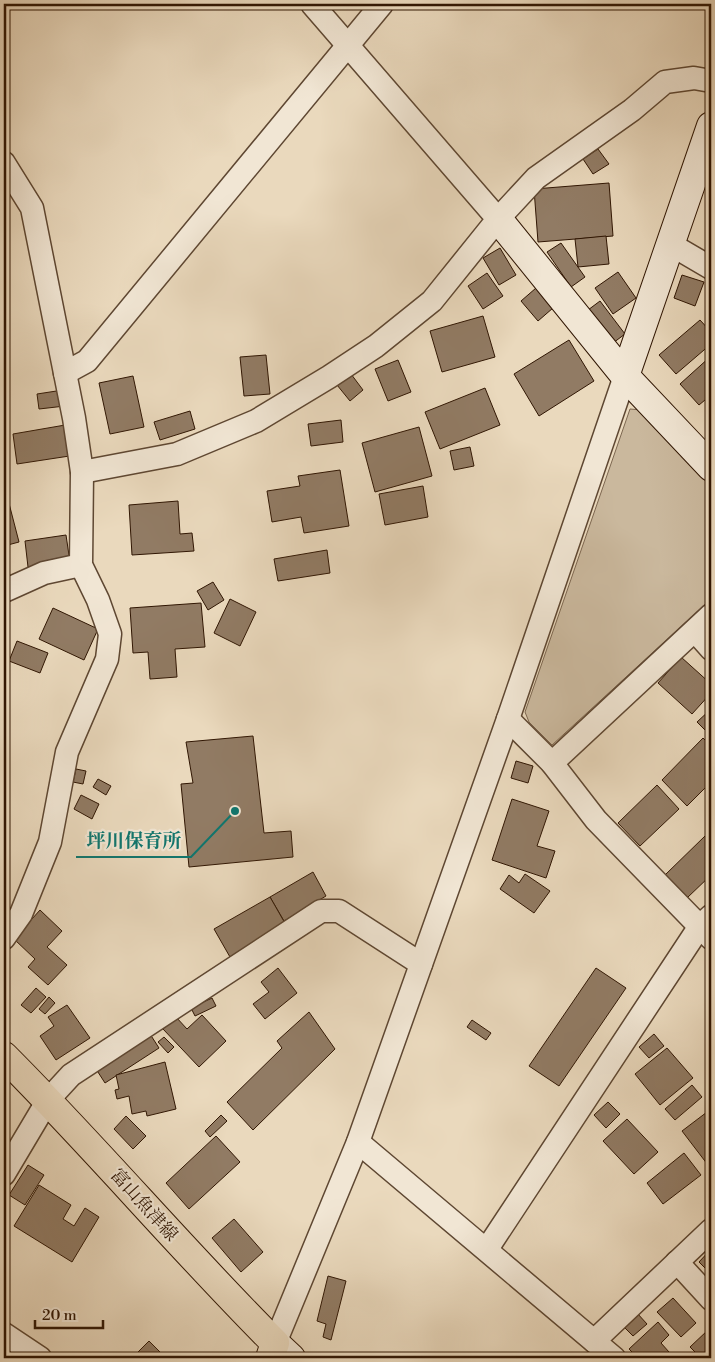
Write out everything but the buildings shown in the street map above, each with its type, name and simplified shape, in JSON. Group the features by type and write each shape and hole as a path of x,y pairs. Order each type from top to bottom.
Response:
{"main road":[{"name":"富山魚津線","path":"4,1056 48,1100 279,1353"}],"street":[{"path":"312,4 498,219 625,376 711,467"},
{"path":"65,373 87,361 382,4"},
{"path":"82,472 177,454 256,421 329,377 376,346 432,301 498,219 536,178 632,110 665,82 694,78 711,81"},
{"path":"279,1353 358,1142 508,719 711,126"},
{"path":"4,163 32,208 65,373 82,472 81,564 98,600 110,634 107,659 67,752 50,842 20,914 4,938"},
{"path":"670,244 711,268"},
{"path":"4,591 44,573 81,564"},
{"path":"552,763 711,615"},
{"path":"695,631 711,649"},
{"path":"487,1249 707,927 596,820 552,763 508,719"},
{"path":"4,1174 48,1100 71,1075 322,911 339,911 421,964"},
{"path":"358,1142 614,1358"},
{"path":"594,1341 711,1230"},
{"path":"677,1262 711,1299"},
{"path":"4,1334 40,1358"}],"shaded area":[{"path":"630,409 642,410 711,484 711,599 552,745 529,722 525,712"}],"place":[{"name":"坪川保育所","path":"235,811"}]}
